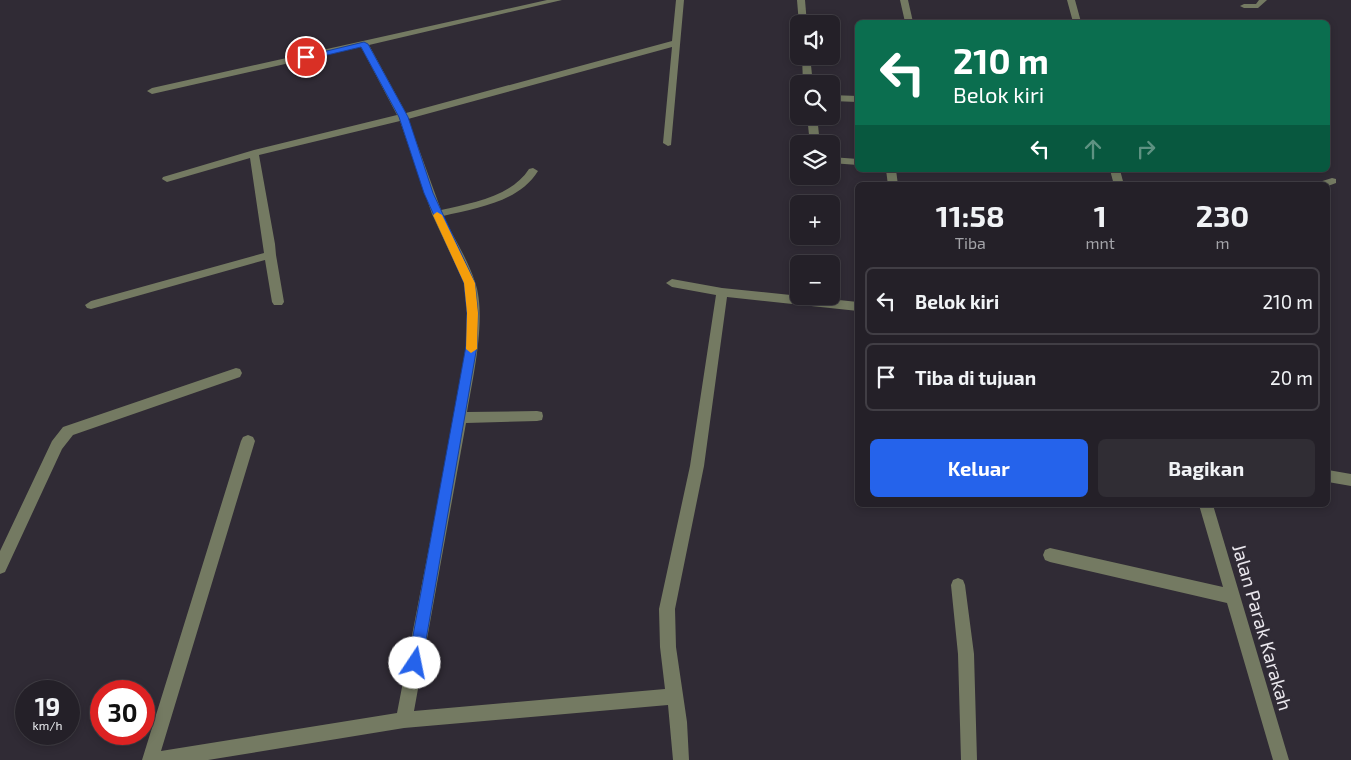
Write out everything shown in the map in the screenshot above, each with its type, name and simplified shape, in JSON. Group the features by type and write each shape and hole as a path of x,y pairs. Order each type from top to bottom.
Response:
{"street":[{"path":"152,91 558,0"},
{"path":"668,143 680,0"},
{"path":"801,0 802,15"},
{"path":"904,0 909,20"},
{"path":"1071,0 1076,20"},
{"path":"1244,6 1258,6 1262,0"},
{"path":"167,179 254,154 403,117 676,43"},
{"path":"364,44 403,117 437,214 470,283 472,313 472,346 460,418 404,720"},
{"path":"840,98 855,99"},
{"path":"254,154 278,302"},
{"path":"840,161 855,162"},
{"path":"437,214 484,202 518,188 530,180 533,171"},
{"path":"91,306 270,255"},
{"path":"672,283 722,292 855,307"},
{"path":"681,760 675,696 665,629 667,609 697,466 722,292"},
{"path":"0,567 57,444 68,431 236,373"},
{"path":"460,418 536,416"},
{"path":"150,760 248,441"},
{"path":"1330,476 1351,480"},
{"name":"Jalan Parak Karakah","path":"1207,507 1280,760"},
{"path":"1050,555 1233,597"},
{"path":"958,585 966,654 969,760"},
{"path":"156,760 404,720 675,696"}],"slow traffic":[{"path":"437,215 470,283 472,313 471,349"}],"route":[{"path":"306,57 364,44 403,117 437,214 470,283 472,346 415,663"}]}
